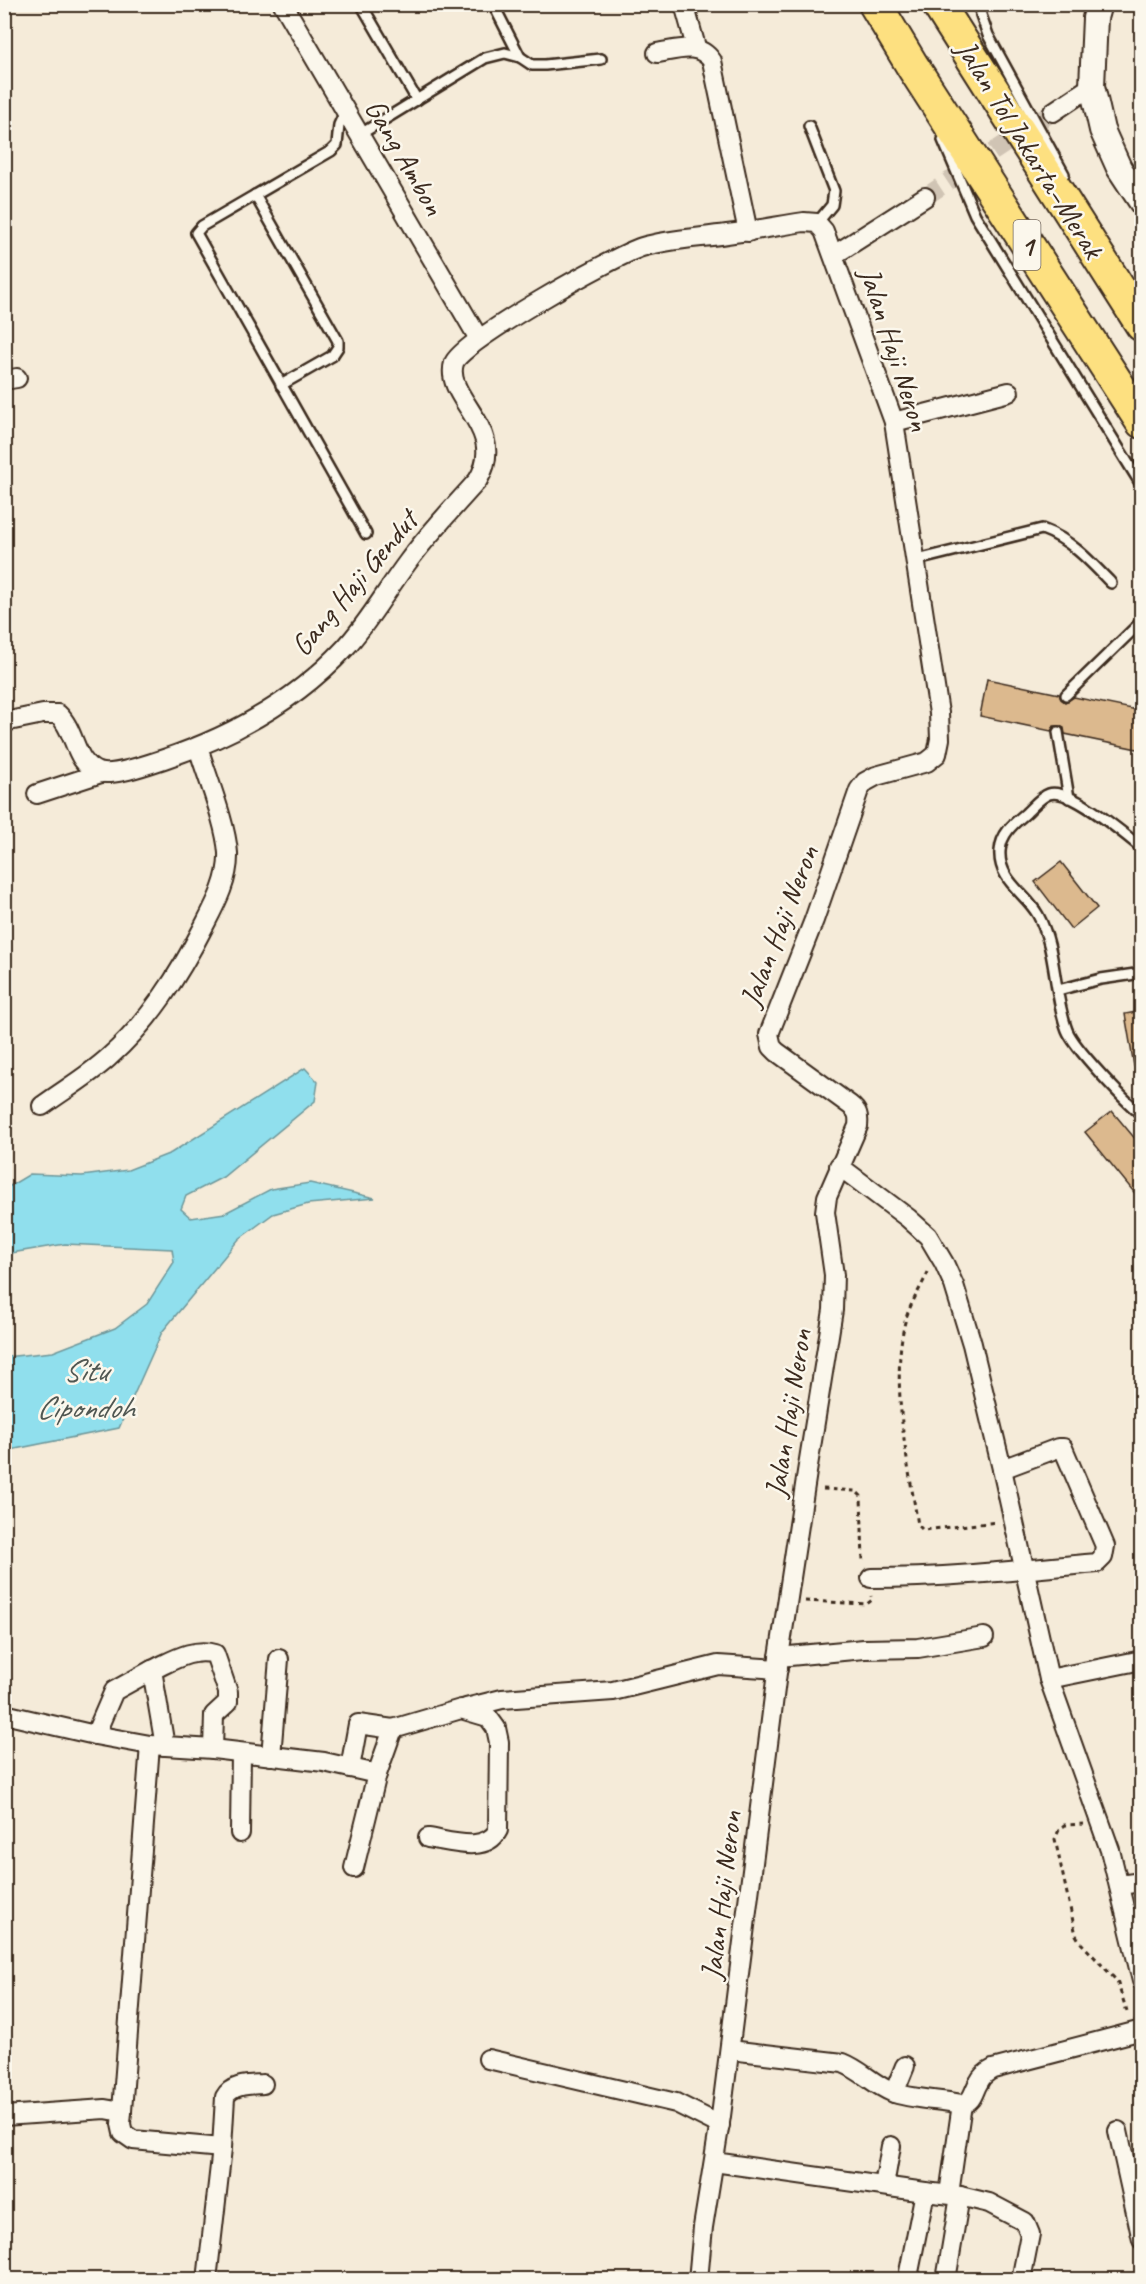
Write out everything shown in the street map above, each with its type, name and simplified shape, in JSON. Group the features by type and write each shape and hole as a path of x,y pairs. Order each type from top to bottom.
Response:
{"highway":[{"name":"Jalan Tol Jakarta–Merak","path":"875,4 913,67 1142,422"},
{"name":"Jalan Tol Jakarta–Merak","path":"938,4 1142,325"}],"main road":[{"path":"1099,4 1095,18 1092,86 1102,130 1119,168 1142,203"}],"street":[{"name":"Gang Ambon","path":"283,4 479,339"},
{"path":"684,4 696,47"},
{"path":"657,53 696,47 707,54 711,61 748,232"},
{"path":"1053,112 1092,86"},
{"path":"479,339 592,271 641,248 668,241 748,232 804,222 827,241 925,197"},
{"name":"Jalan Haji Neron","path":"698,2280 703,2228 720,2125 779,1663 833,1310 834,1275 825,1212 827,1197 858,1126 856,1110 777,1052 770,1041 772,1025 811,927 859,790 865,782 876,776 927,762 937,754 940,739 939,713 917,560 894,422 827,241"},
{"name":"Gang Haji Gendut","path":"37,794 100,773 145,765 233,732 268,711 314,677 345,648 372,615 406,563 478,480 484,470 487,448 483,434 453,374 454,363 459,354 479,339"},
{"path":"894,422 1009,392"},
{"path":"4,722 43,714 58,714 66,722 78,754 87,766 100,773"},
{"path":"42,1106 108,1058 148,1017 178,975 220,896 228,854 226,838 198,747"},
{"path":"839,1166 909,1218 928,1236 954,1285 1015,1520 1049,1679 1101,1824 1119,1885 1142,1981"},
{"path":"871,1578 926,1578 1026,1570 1097,1563 1103,1557 1105,1546 1063,1448 1002,1469"},
{"path":"350,1768 358,1724 393,1729 502,1699 613,1691 718,1665 779,1663 864,1649 918,1648 984,1637"},
{"path":"95,1735 114,1691 152,1670 194,1653 205,1651 215,1654 228,1692 228,1702 214,1715 213,1749"},
{"path":"271,1756 279,1659"},
{"path":"1049,1679 1142,1660"},
{"path":"152,1670 158,1745 122,2112 123,2133 133,2140 222,2148"},
{"path":"428,1838 483,1844 495,1837 498,1830 499,1742 496,1728 488,1716 461,1709"},
{"path":"4,1714 95,1735 158,1745 324,1762 377,1774"},
{"path":"354,1868 377,1774 393,1729"},
{"path":"240,1833 241,1753"},
{"path":"1119,1885 1142,1882"},
{"path":"730,2050 843,2062 853,2066 873,2083 894,2093 962,2104 973,2098 979,2081 993,2068 1069,2047 1138,2032"},
{"path":"488,2059 676,2103 720,2125"},
{"path":"894,2093 905,2066"},
{"path":"207,2280 227,2093 238,2087 263,2084"},
{"path":"946,2280 962,2104"},
{"path":"4,2116 105,2109 122,2112"},
{"path":"1118,2131 1142,2240"},
{"path":"884,2186 891,2146"},
{"path":"714,2162 955,2195 989,2203 1025,2222 1029,2227 1030,2234 1021,2280"},
{"path":"909,2272 925,2192"}],"lane":[{"path":"361,4 417,100"},
{"path":"493,4 520,57"},
{"path":"980,4 988,35 1068,182"},
{"path":"358,135 485,58 505,53 520,57 532,64 545,66 601,59"},
{"path":"913,67 935,120"},
{"path":"345,112 339,125 337,145 331,151 202,226 196,233 366,534"},
{"path":"808,126 834,191 827,241"},
{"path":"939,130 975,214 1142,486"},
{"path":"255,195 338,341 338,348 332,356 281,385"},
{"path":"1102,243 1142,314"},
{"path":"917,560 1042,529 1052,533 1084,555 1111,583"},
{"path":"1066,695 1142,621"},
{"path":"1058,732 1070,798"},
{"path":"1142,848 1099,814 1070,798 1052,794 1043,797 1012,825 1006,832 1000,850 1003,867 1011,884 1038,915 1048,939 1062,1013 1072,1041 1142,1115"},
{"path":"1058,990 1101,979 1142,973"}],"path":[{"path":"937,1251 905,1322 899,1378 904,1440 918,1525 923,1530 1015,1520"},
{"path":"789,1600 867,1604 872,1600 871,1578 863,1570 861,1496 856,1491 804,1488"},
{"path":"1101,1824 1064,1825 1055,1839 1076,1935 1117,1981 1138,2032"}],"water":[{"name":"Situ Cipondoh","path":"305,1068 318,1082 315,1101 223,1177 186,1196 181,1209 191,1218 225,1213 271,1189 310,1183 375,1198 308,1204 273,1214 239,1239 162,1332 119,1428 5,1451 5,1357 53,1352 115,1328 147,1304 174,1262 172,1249 65,1244 5,1254 5,1189 30,1174 82,1176 128,1170 171,1153"}],"building":[{"path":"987,679 1059,694 1065,702 1074,697 1142,711 1142,750 1065,734 1064,728 1060,726 1054,726 1051,731 980,716"},
{"path":"1061,862 1097,908 1071,929 1035,882"},
{"path":"1142,1011 1142,1066 1134,1066 1125,1014"},
{"path":"1112,1111 1142,1147 1142,1202 1085,1132"}],"tunnel":[{"path":"925,197 1053,112"}]}
